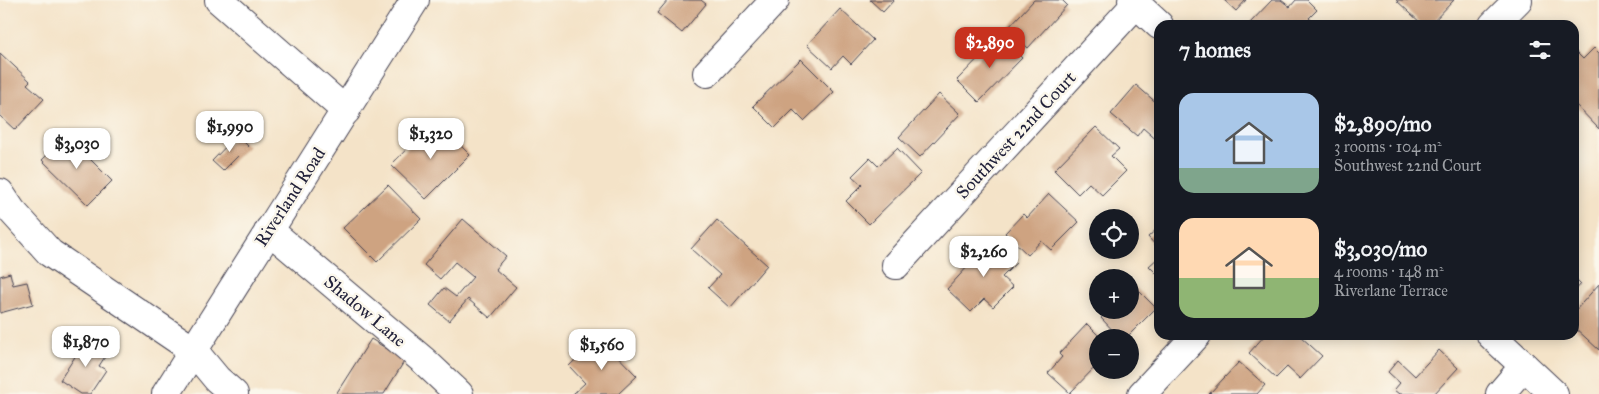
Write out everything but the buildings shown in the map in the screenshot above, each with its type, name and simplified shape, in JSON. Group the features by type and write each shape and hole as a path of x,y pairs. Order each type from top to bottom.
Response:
{"street":[{"path":"219,0 346,111"},
{"name":"Riverland Road","path":"166,394 415,0"},
{"path":"708,73 775,0"},
{"path":"1498,20 1518,0"},
{"path":"1134,2 1154,20"},
{"name":"Southwest 22nd Court","path":"896,265 1134,2"},
{"path":"0,192 12,211 50,253 193,350 217,379 234,394"},
{"name":"Shadow Lane","path":"269,230 424,361 459,394"},
{"path":"1142,394 1191,340"},
{"path":"1496,340 1554,394"},
{"path":"1500,394 1524,366"}]}
